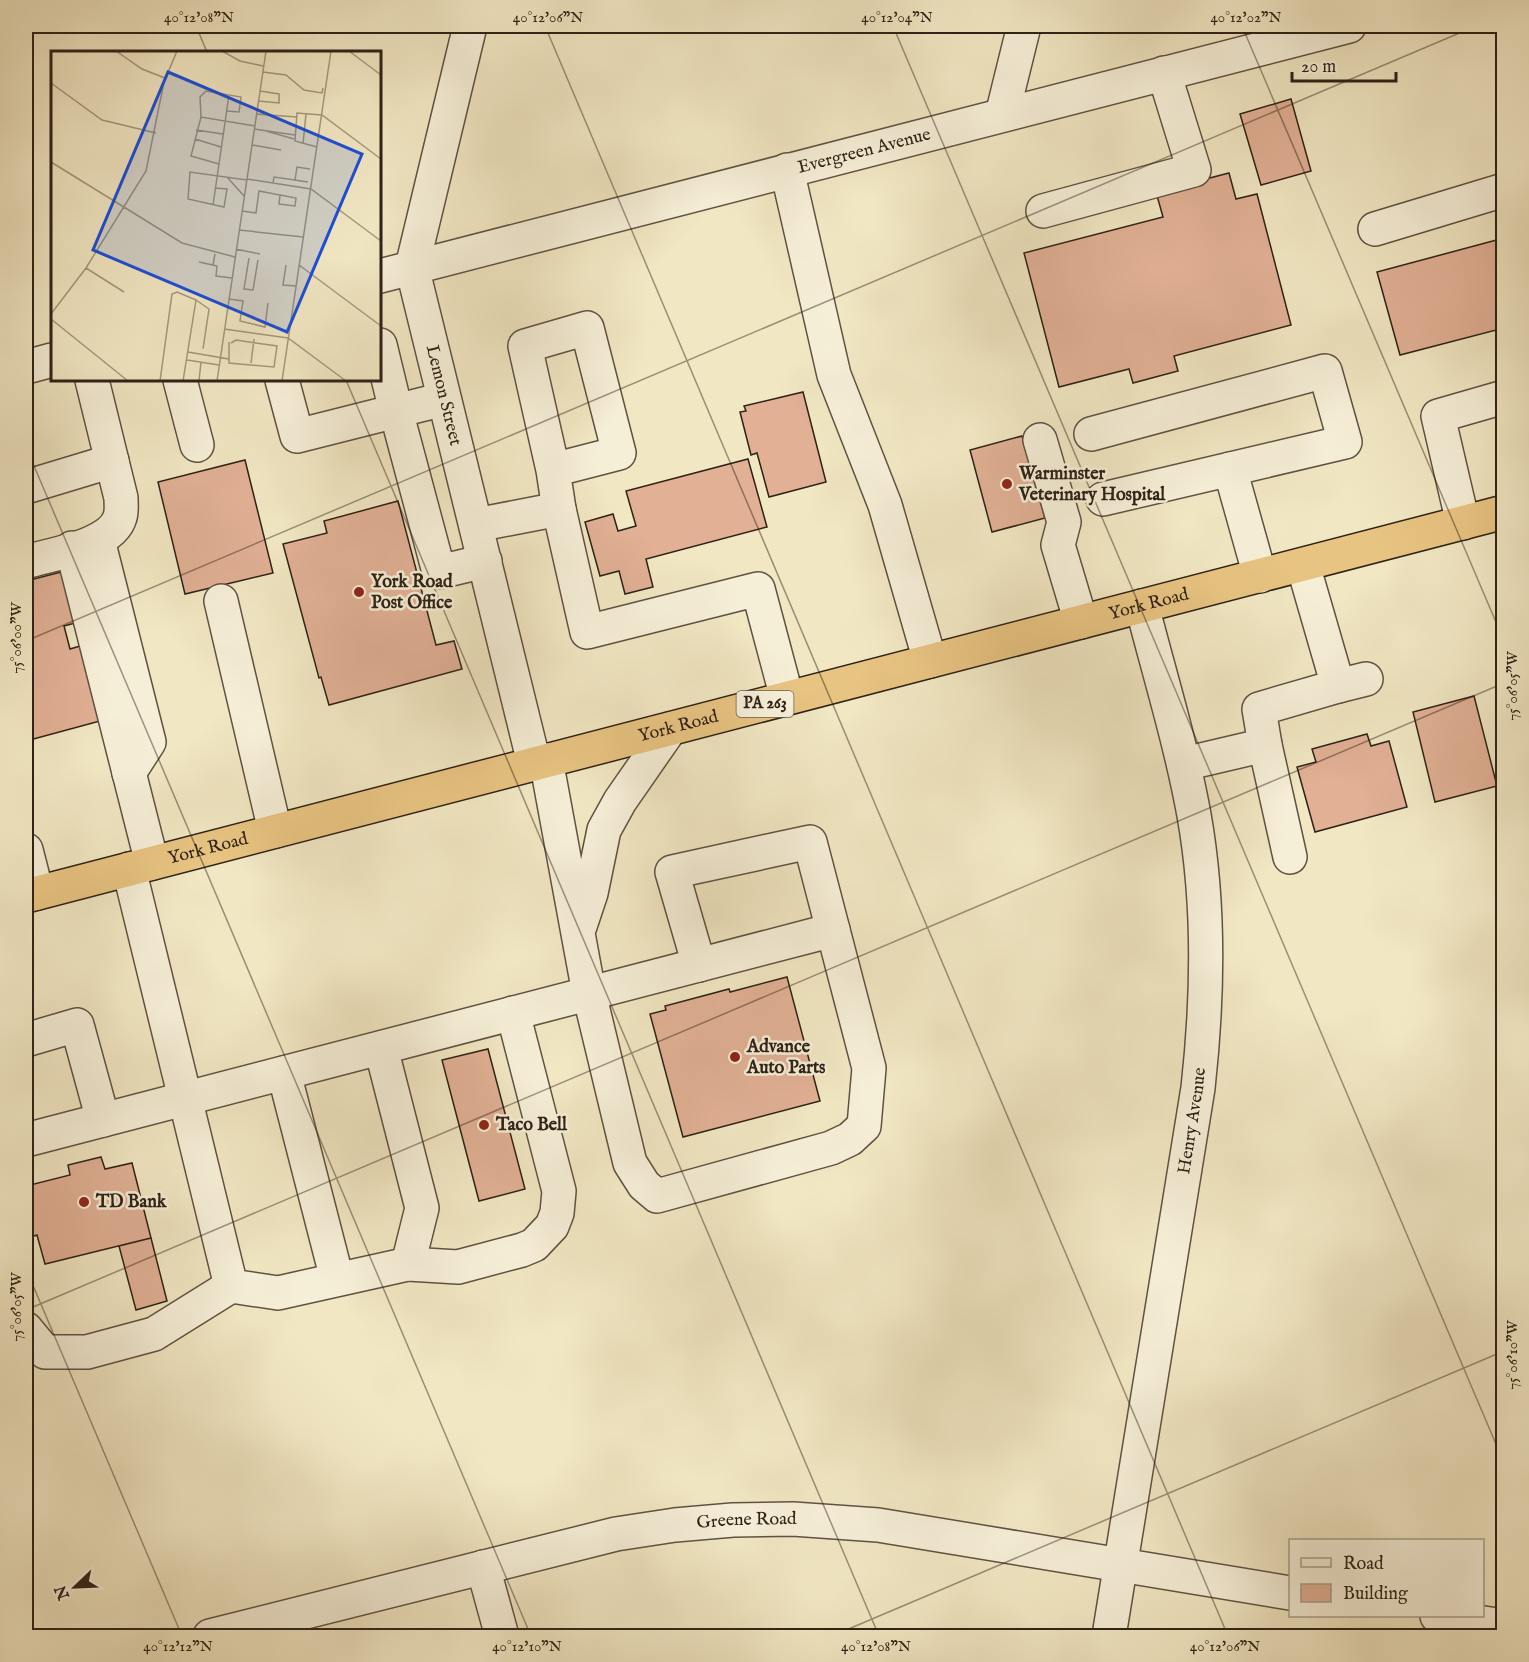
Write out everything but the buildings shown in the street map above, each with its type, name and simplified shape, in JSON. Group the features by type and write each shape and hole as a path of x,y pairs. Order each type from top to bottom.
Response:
{"highway":[{"name":"York Road","path":"31,895 1503,512"}],"street":[{"name":"Lemon Street","path":"471,26 411,267 485,561 540,761 589,993 630,1163 644,1185 657,1196 831,1148 850,1139 864,1126 869,1068 833,930"},
{"path":"1002,115 1024,26"},
{"name":"Evergreen Avenue","path":"381,276 1349,26"},
{"path":"1043,211 1194,170 1164,73"},
{"path":"787,170 834,375 885,505 930,661"},
{"path":"1375,229 1503,190"},
{"path":"381,349 439,573 485,561"},
{"path":"26,367 51,360"},
{"path":"1091,434 1325,371 1345,442 1103,499"},
{"path":"26,562 85,544 111,532 120,517 121,498 92,381"},
{"path":"180,381 197,445"},
{"path":"282,381 297,436 444,399"},
{"path":"1463,523 1438,416 1503,397"},
{"path":"1040,440 1064,522 1058,545 1081,622"},
{"path":"26,488 112,461"},
{"path":"1230,469 1260,576"},
{"path":"553,470 559,509 587,633 758,589 787,698"},
{"path":"476,525 559,509"},
{"path":"85,544 129,773 140,866 185,1099 231,1286"},
{"path":"1290,856 1259,709 1352,682 1303,564"},
{"path":"221,601 275,831"},
{"name":"Henry Avenue","path":"1109,1636 1198,1088 1204,1033 1206,977 1201,869 1194,817 1184,764 1142,606"},
{"path":"578,933 591,894 604,830 620,801 670,729"},
{"path":"1184,764 1265,745"},
{"path":"26,1140 589,993 699,965 833,930 810,842 672,872 699,965"},
{"path":"26,850 31,895"},
{"path":"26,1329 45,1352 87,1352 154,1334 231,1286 278,1293 408,1264 458,1267 534,1245 544,1236 555,1219 559,1191 513,1013"},
{"path":"26,1040 77,1025 103,1120"},
{"path":"381,1048 422,1208 408,1264"},
{"path":"284,1073 337,1279"},
{"name":"Greene Road","path":"210,1636 616,1534 675,1525 734,1520 793,1519 878,1525 1289,1593"},
{"path":"483,1567 502,1636"},
{"path":"1444,1617 1503,1626"}],"place":[{"name":"Warminster Veterinary Hospital","path":"1007,484"},
{"name":"York Road Post Office","path":"359,592"},
{"name":"Advance Auto Parts","path":"735,1057"},
{"name":"Taco Bell","path":"484,1125"},
{"name":"TD Bank","path":"84,1202"}]}
